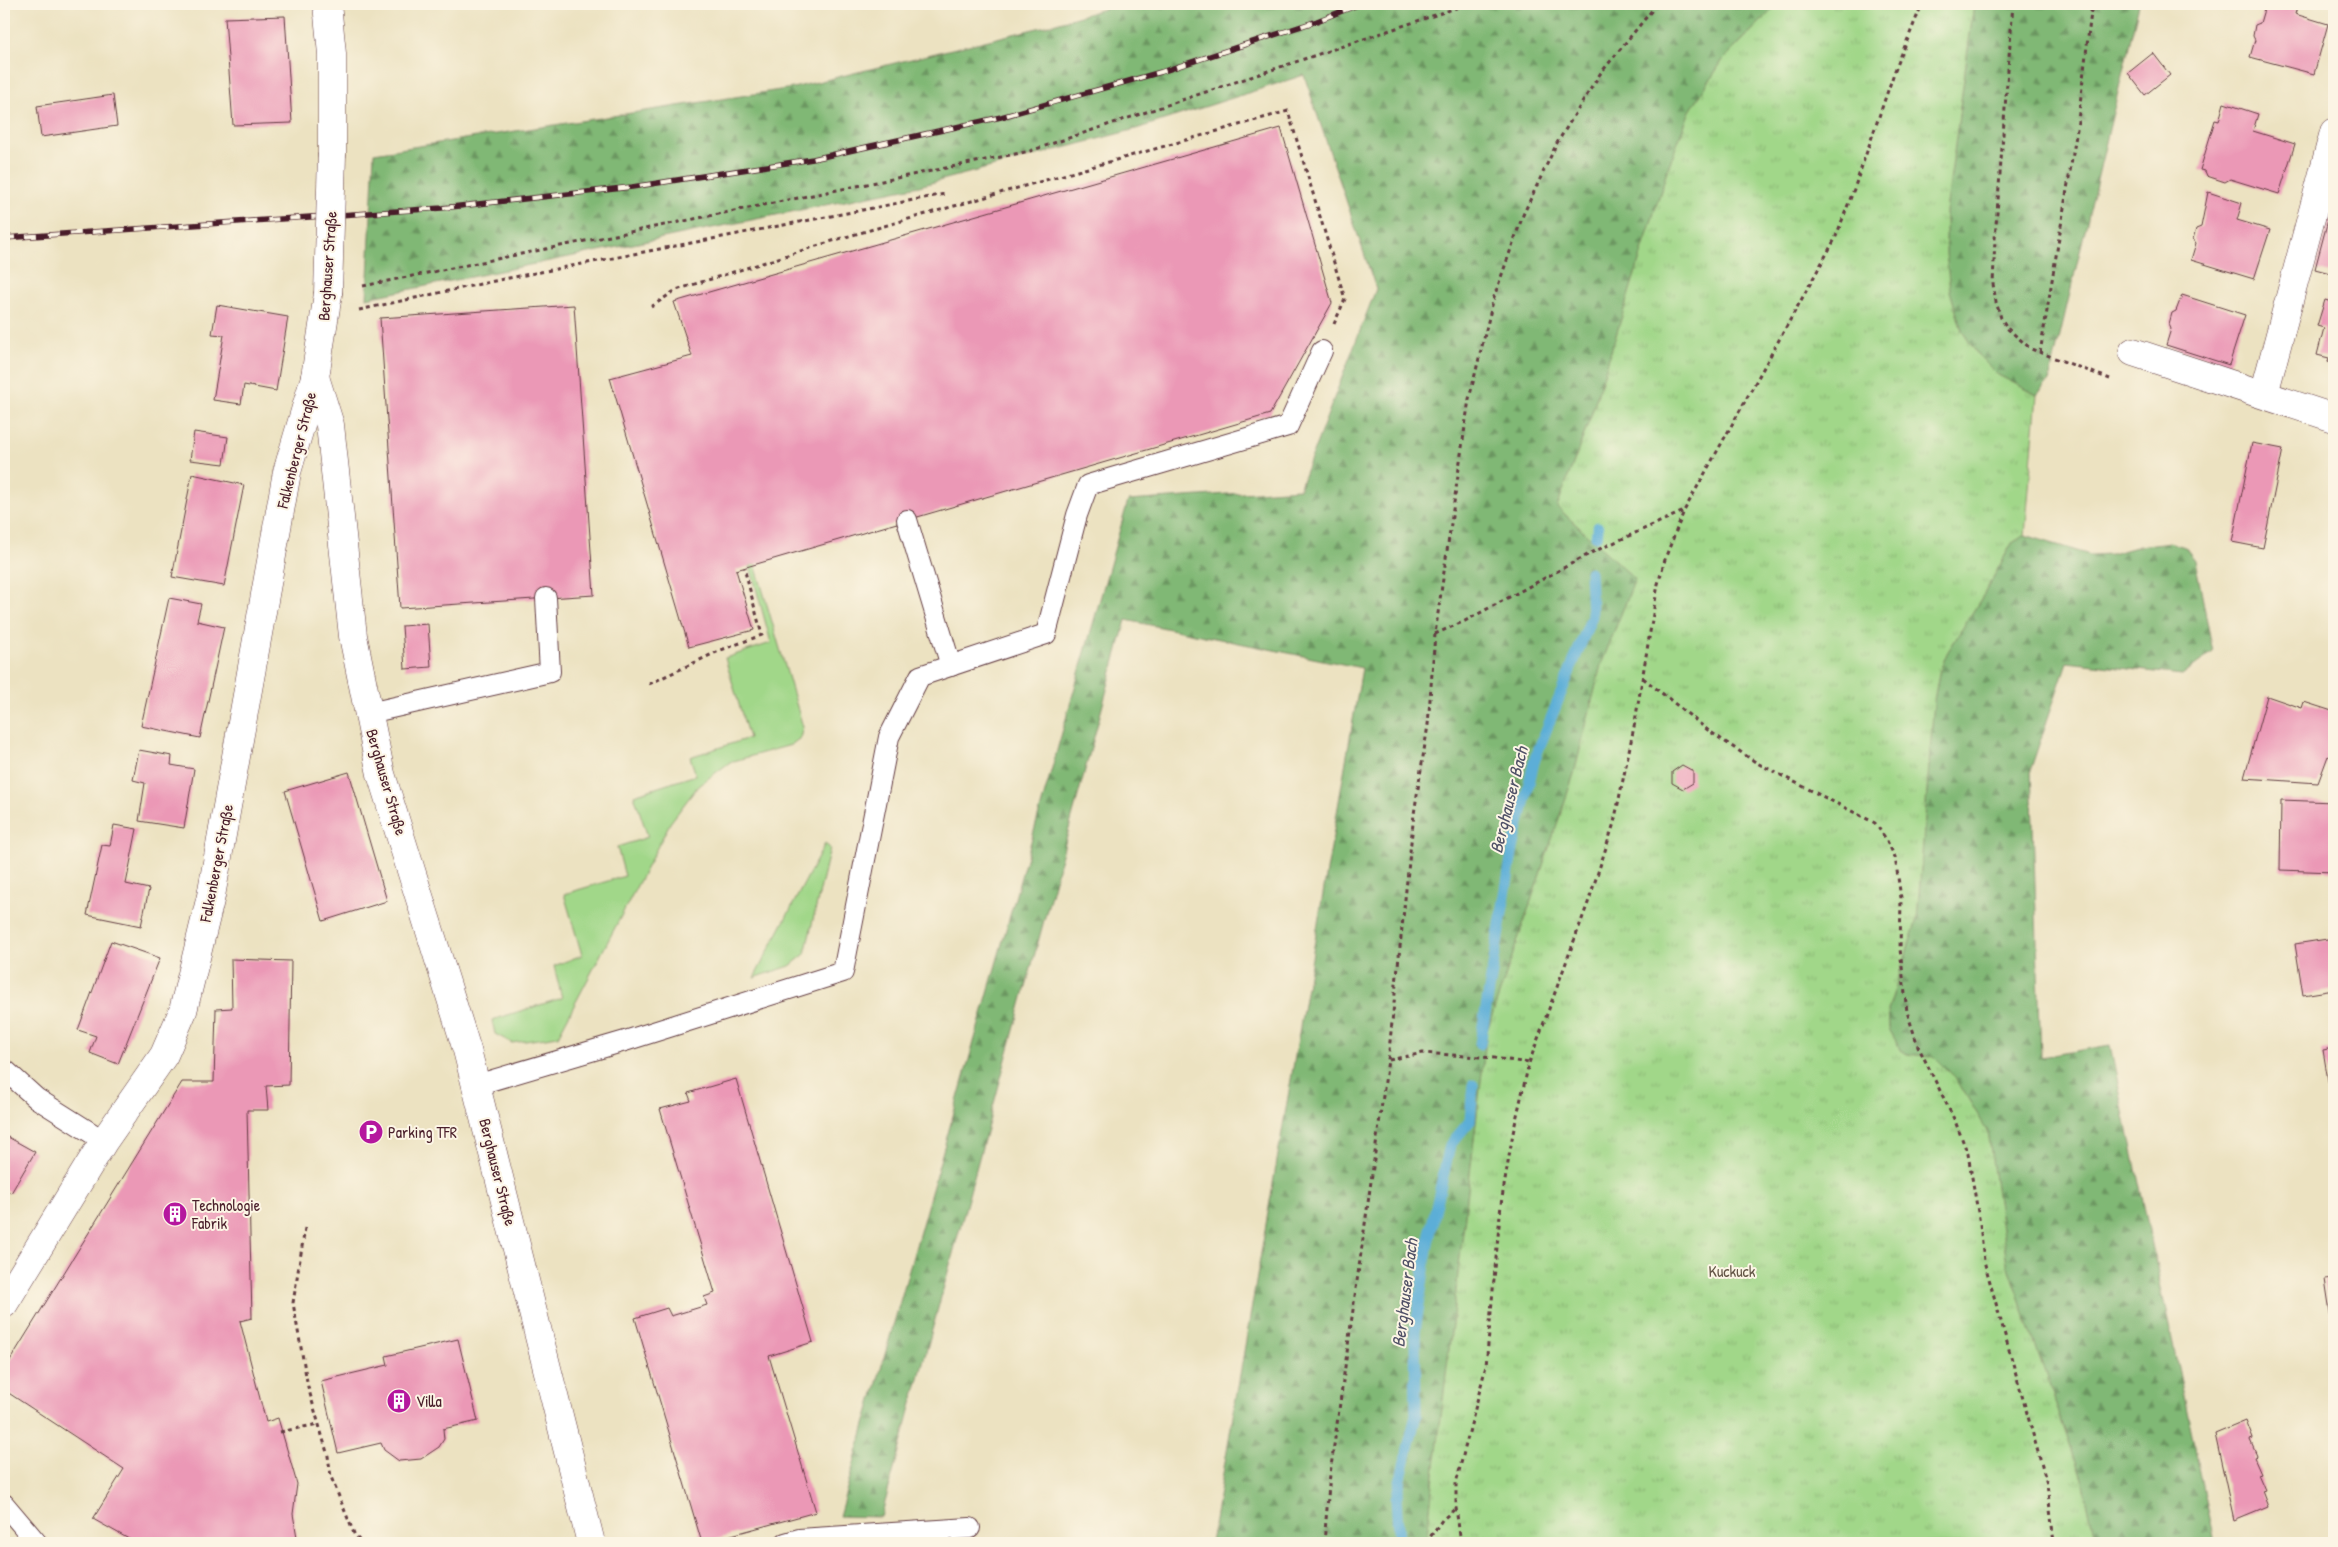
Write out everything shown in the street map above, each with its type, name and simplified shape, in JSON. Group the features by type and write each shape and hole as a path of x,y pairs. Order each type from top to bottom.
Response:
{"street":[{"name":"Berghauser Straße","path":"327,4 332,54 332,154 326,306 315,377 330,425 352,636 382,774 404,841 476,1085 591,1543"},
{"path":"2264,394 2334,132"},
{"path":"2133,352 2334,418"},
{"name":"Falkenberger Straße","path":"4,1304 104,1142 164,1054 183,1011 211,896 287,472 315,377"}],"lane":[{"path":"476,1085 625,1041 843,972 889,737 920,676 1046,634 1077,515 1088,485 1288,426 1322,351"},
{"path":"907,520 951,666"},
{"path":"369,713 550,672 546,598"},
{"path":"4,1069 36,1098 104,1142"},
{"path":"4,1504 37,1543"},
{"path":"785,1543 799,1539 970,1528"}],"path":[{"path":"326,306 625,232 1030,151 1468,4"},
{"path":"1324,1543 1330,1474 1388,1060 1414,814 1428,725 1435,634 1469,399 1494,297 1522,215 1557,143 1600,74 1657,4"},
{"path":"1461,1543 1456,1508 1456,1483 1486,1366 1503,1185 1529,1063 1588,904 1614,823 1625,774 1658,584 1666,556 1684,511 1835,239 1894,73 1922,4"},
{"path":"2013,4 1994,239 1993,284 1999,310 2008,329 2031,349 2114,380"},
{"path":"2040,353 2077,130 2092,4"},
{"path":"651,307 676,290 842,238 1288,110 1345,298 1322,351"},
{"path":"326,306 499,280 945,194"},
{"path":"1435,634 1465,621 1593,552 1684,511"},
{"path":"649,684 720,650 762,635 744,568"},
{"path":"1642,677 1709,731 1757,763 1875,823 1896,857 1901,898 1900,949 1907,1012 1918,1046 1955,1121 1968,1154 1980,1224 1984,1261 2047,1484 2054,1543"},
{"path":"1388,1060 1423,1053 1494,1058 1529,1063"},
{"path":"305,1228 292,1303 308,1387 328,1456 332,1477 355,1536 362,1543"},
{"path":"280,1432 318,1424"},
{"path":"1426,1543 1442,1520 1456,1508"}],"green space":[{"path":"1121,4 1778,4 1723,60 1690,111 1668,168 1591,416 1557,507 1635,579 1601,665 1574,774 1487,1031 1426,1543 1211,1543 1362,668 1126,620 881,1517 839,1516 1128,501 1299,489 1376,289 1304,75 1136,129 919,186 367,298 374,153 793,88 1046,26"},
{"name":"Kuckuck","path":"1778,4 1974,4 1946,211 1946,254 1950,291 1962,331 1978,355 1998,375 2037,395 2025,535 2012,543 1984,594 1947,653 1939,673 1934,700 1917,919 1888,1010 1889,1029 1901,1050 1907,1054 1934,1057 1955,1077 1988,1132 2007,1264 2082,1479 2096,1543 1426,1543 1487,1031 1574,774 1601,665 1635,579 1557,507 1591,416 1668,168 1690,111 1723,60"},
{"path":"1974,4 2139,4 2049,381 2037,395 1998,375 1978,355 1962,331 1950,291 1946,254 1946,211"},
{"path":"2025,535 2090,555 2111,554 2139,546 2169,542 2185,547 2195,560 2213,652 2182,675 2067,662 2031,768 2041,1057 2110,1045 2215,1543 2096,1543 2082,1479 2007,1264 1988,1132 1955,1077 1933,1057 1907,1054 1901,1050 1889,1029 1888,1010 1917,919 1934,700 1939,673 1947,653 1984,594 2012,543"},
{"path":"755,564 803,727 800,738 791,745 730,762 698,786 670,823 558,1036 512,1043 495,1034 492,1020 562,998 554,966 582,955 564,894 625,876 617,847 648,837 634,795 696,775 690,757 749,738 725,658 771,643 750,566"},
{"path":"825,844 830,848 805,954 790,966 754,978"}],"building":[{"path":"2261,4 2298,4 2295,14 2328,24 2314,74 2250,57 2255,40 2253,36 2255,25 2260,23 2265,6"},
{"path":"285,16 292,123 233,125 225,18"},
{"path":"2153,53 2170,75 2145,95 2128,73"},
{"path":"113,95 117,126 41,137 37,106"},
{"path":"2224,103 2258,114 2253,131 2295,144 2279,194 2230,179 2225,182 2207,176 2205,171 2200,170 2215,120 2219,121"},
{"path":"1281,128 1332,303 1270,414 736,570 754,630 689,647 610,378 692,356 674,302"},
{"path":"2208,192 2242,203 2237,220 2270,230 2254,279 2191,260 2196,243 2193,239 2196,229 2201,227"},
{"path":"2334,197 2334,274 2315,269"},
{"path":"2182,295 2245,315 2229,365 2166,345 2171,329 2169,324 2172,313 2176,311"},
{"path":"2334,295 2334,369 2328,362 2329,358 2317,355 2324,328 2317,326 2325,300 2332,302"},
{"path":"217,305 288,317 276,391 244,385 241,404 213,400 224,335 212,334"},
{"path":"574,305 594,595 400,608 380,318"},
{"path":"194,432 228,437 224,464 190,460"},
{"path":"2252,443 2283,449 2263,548 2232,542"},
{"path":"192,474 244,485 224,586 172,577"},
{"path":"169,598 201,604 197,621 224,627 200,738 141,726"},
{"path":"428,624 431,667 405,669 402,626"},
{"path":"2267,696 2302,708 2304,702 2332,711 2334,704 2334,759 2328,756 2318,783 2244,778"},
{"path":"139,750 172,756 171,765 194,769 184,828 139,821 145,783 133,780"},
{"path":"1682,765 1693,771 1693,783 1683,789 1672,783 1672,772"},
{"path":"349,772 387,901 323,921 285,791"},
{"path":"2281,800 2334,802 2334,872 2280,870"},
{"path":"114,825 137,829 126,884 149,889 141,926 87,915 102,845 110,846"},
{"path":"2334,938 2334,990 2303,995 2295,944"},
{"path":"111,941 160,958 118,1064 90,1053 96,1036 78,1030"},
{"name":"Technologie Fabrik","path":"231,959 291,961 289,1085 266,1086 268,1110 247,1110 252,1318 240,1321 266,1422 278,1418 297,1484 293,1514 298,1543 136,1543 93,1519 124,1469 4,1390 4,1370 182,1082 214,1082 216,1009 232,1008"},
{"path":"2334,1048 2334,1104 2332,1105 2323,1050"},
{"path":"736,1079 813,1342 769,1356 816,1512 702,1543 635,1318 667,1308 671,1316 707,1305 704,1297 715,1293 660,1109 691,1101 688,1093"},
{"path":"8,1137 35,1152 11,1193 4,1189 4,1144"},
{"path":"2334,1278 2334,1332 2333,1332 2325,1279"},
{"name":"Villa","path":"458,1339 478,1421 443,1429 444,1439 439,1447 421,1459 399,1461 384,1450 381,1443 338,1453 321,1381 388,1365 386,1356"},
{"path":"2246,1421 2253,1439 2250,1440 2257,1456 2254,1457 2261,1473 2258,1474 2265,1490 2262,1491 2268,1507 2234,1521 2215,1434"}],"waterway":[{"name":"Berghauser Bach","path":"1596,536 1598,527"},
{"name":"Berghauser Bach","path":"1480,1044 1512,853 1535,758 1592,616 1590,572"},
{"name":"Berghauser Bach","path":"1399,1543 1396,1499 1416,1415 1415,1332 1428,1243 1450,1145 1470,1121 1473,1085"}],"railway":[{"path":"4,238 442,208 632,187 813,159 1001,117 1161,72 1317,21 1360,4"}],"place":[{"name":"Parking TFR","path":"371,1132"},
{"name":"Technologie Fabrik","path":"175,1214"},
{"name":"Villa","path":"399,1401"}]}
